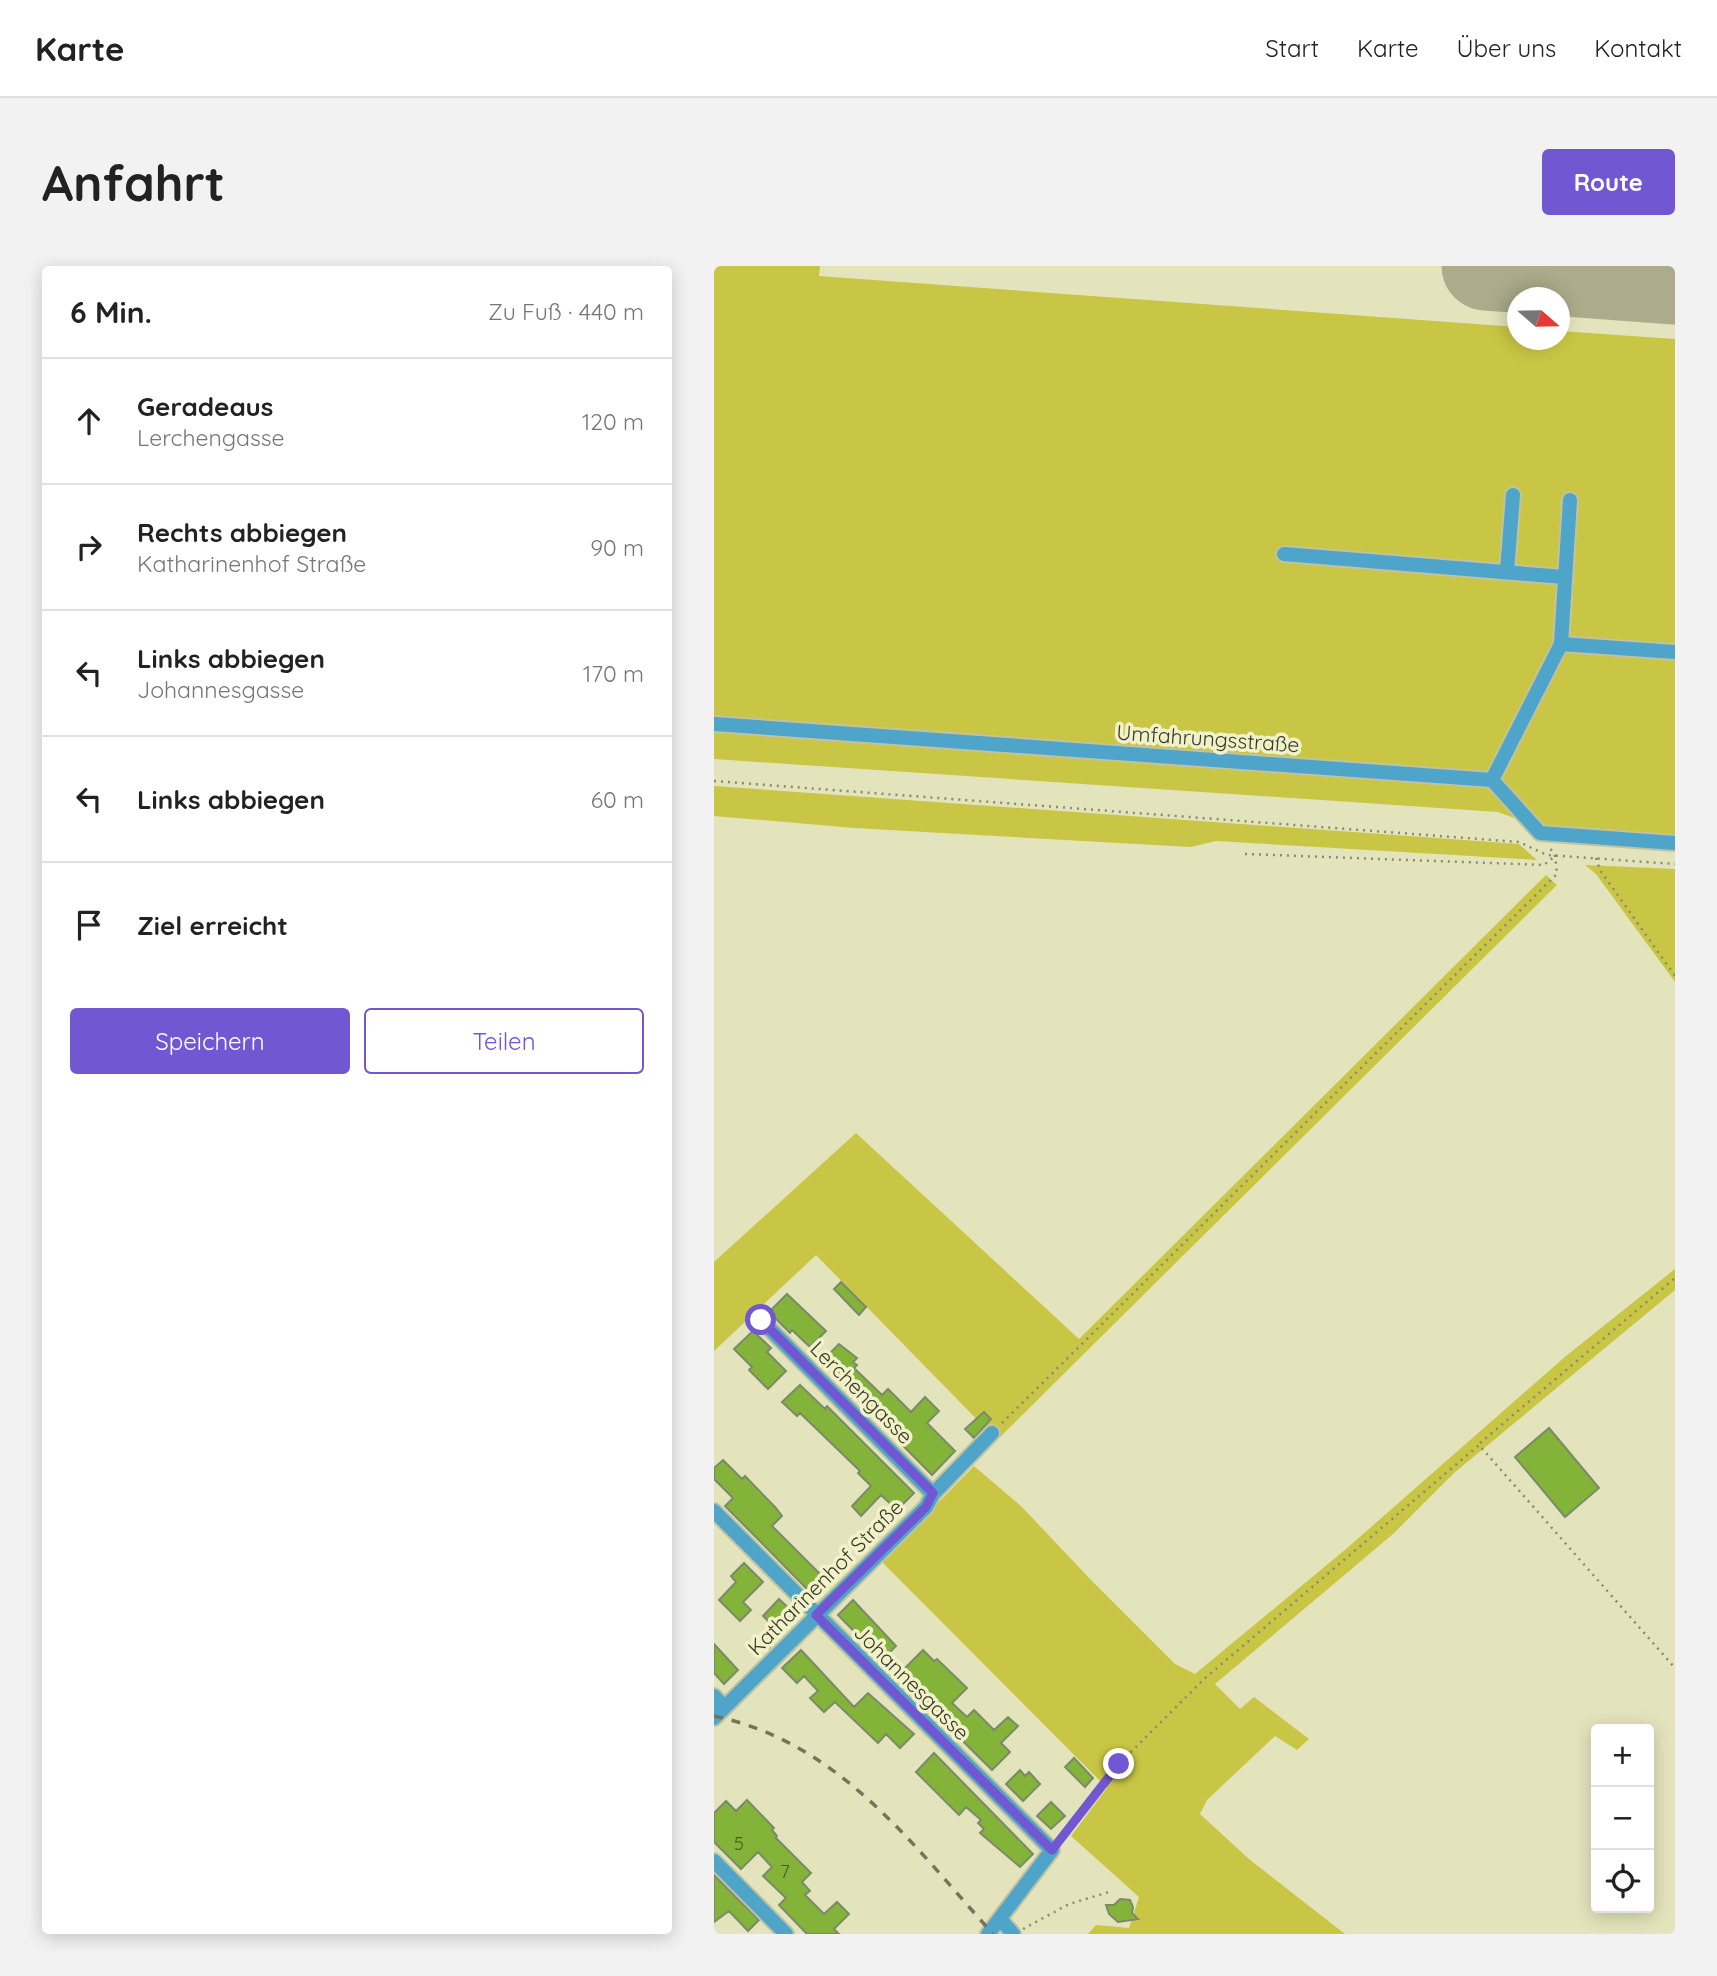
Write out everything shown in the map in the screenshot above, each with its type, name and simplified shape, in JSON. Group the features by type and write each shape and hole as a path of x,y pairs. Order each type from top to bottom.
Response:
{"street":[{"path":"1507,571 1513,495"},
{"path":"1570,500 1561,644 1492,780 1541,833 1675,843"},
{"path":"1284,554 1564,577"},
{"path":"1561,644 1675,652"},
{"name":"Umfahrungsstraße","path":"714,724 1492,780"},
{"name":"Lerchengasse","path":"761,1320 933,1493"},
{"name":"Katharinenhof Straße","path":"719,1712 926,1507 933,1493 992,1433"},
{"name":"Johannesgasse","path":"714,1511 1052,1850"},
{"path":"714,1696 719,1712"},
{"path":"988,1934 1052,1850"},
{"path":"714,1861 786,1934"},
{"path":"1001,1920 1013,1934"}],"path":[{"path":"714,781 1519,842 1547,855 1675,864"},
{"path":"1245,854 1544,865 1555,856"},
{"path":"992,1433 1557,874 1555,856"},
{"path":"1596,858 1600,870 1675,976"},
{"path":"1052,1850 1119,1764 1204,1679 1675,1278"},
{"path":"1479,1445 1675,1668"},
{"path":"1013,1934 1069,1904 1109,1892"}],"shaded area":[{"path":"714,266 820,266 819,276 1507,326 1507,350 1570,350 1570,332 1675,339 1675,838 1544,829 1498,812 714,759"},
{"path":"714,786 1519,844 1537,860 1216,841 1191,847 854,828 714,816"},
{"path":"1585,865 1675,869 1675,982 1596,874"},
{"path":"1546,875 1557,885 997,1440 816,1255 714,1351 714,1262 856,1133 1079,1339"},
{"path":"1675,1269 1675,1290 1454,1473 1393,1534 1215,1684 1240,1709 1254,1697 1309,1739 1297,1750 1275,1736 1207,1800 1200,1814 1249,1859 1345,1934 1088,1934 1096,1925 1129,1928 1139,1897 1071,1836 1107,1788 881,1561 974,1466 1021,1506 1175,1664 1195,1674 1346,1549 1566,1356"}],"building":[{"path":"841,1282 866,1307 859,1315 834,1289"},
{"path":"787,1294 826,1331 810,1347 792,1330 790,1333 769,1312"},
{"path":"753,1331 771,1348 767,1352 786,1371 768,1389 749,1370 752,1367 734,1349"},
{"path":"839,1344 857,1358 853,1362 857,1365 854,1368 882,1395 888,1389 911,1412 925,1397 939,1411 927,1423 955,1451 932,1475 847,1389 849,1387 846,1382 823,1360"},
{"path":"800,1385 825,1409 827,1406 914,1493 897,1510 881,1495 861,1516 852,1506 871,1486 858,1473 860,1471 800,1413 797,1416 782,1402"},
{"path":"984,1412 991,1419 974,1438 965,1429"},
{"path":"1549,1428 1599,1488 1565,1517 1515,1457"},
{"path":"723,1460 742,1479 745,1476 775,1507 782,1516 772,1526 826,1580 812,1594 725,1506 733,1498 714,1479 714,1468"},
{"path":"744,1563 763,1582 743,1602 751,1610 740,1621 719,1600 736,1582 731,1576"},
{"path":"779,1599 794,1613 778,1630 763,1616"},
{"path":"853,1600 896,1646 882,1660 838,1615"},
{"path":"766,1631 776,1640 768,1649 758,1639"},
{"path":"714,1644 738,1670 724,1684 714,1673"},
{"path":"801,1650 854,1707 868,1693 914,1734 900,1748 886,1734 878,1743 835,1702 824,1712 810,1698 818,1691 804,1676 797,1683 782,1668"},
{"path":"923,1650 934,1661 937,1659 967,1688 952,1703 967,1717 974,1710 994,1730 1008,1717 1018,1726 1001,1743 1010,1752 992,1770 897,1676"},
{"path":"934,1753 1033,1854 1020,1867 980,1833 984,1829 978,1823 981,1820 966,1807 959,1815 916,1772"},
{"path":"1074,1758 1093,1778 1085,1787 1065,1767"},
{"path":"1020,1770 1025,1776 1029,1772 1040,1784 1023,1801 1006,1784"},
{"path":"747,1800 774,1828 772,1830 776,1838 811,1873 802,1882 810,1891 805,1895 824,1914 837,1902 849,1914 834,1929 839,1934 807,1934 779,1905 786,1898 763,1876 772,1867 758,1852 741,1869 714,1842 714,1813 726,1801 736,1811"},
{"path":"1051,1802 1065,1816 1051,1829 1037,1816"},
{"path":"714,1875 759,1920 748,1931 729,1911 714,1922"},
{"path":"1120,1899 1130,1900 1132,1913 1138,1919 1118,1922 1109,1914 1106,1905 1114,1905"}],"runway":[{"path":"1486,266 1675,280"}],"railway":[{"path":"714,1716 759,1729 799,1748 836,1773 902,1832 993,1934"}],"route":[{"path":"761,1320 933,1493 926,1507 816,1615 1052,1850 1119,1764"}]}
